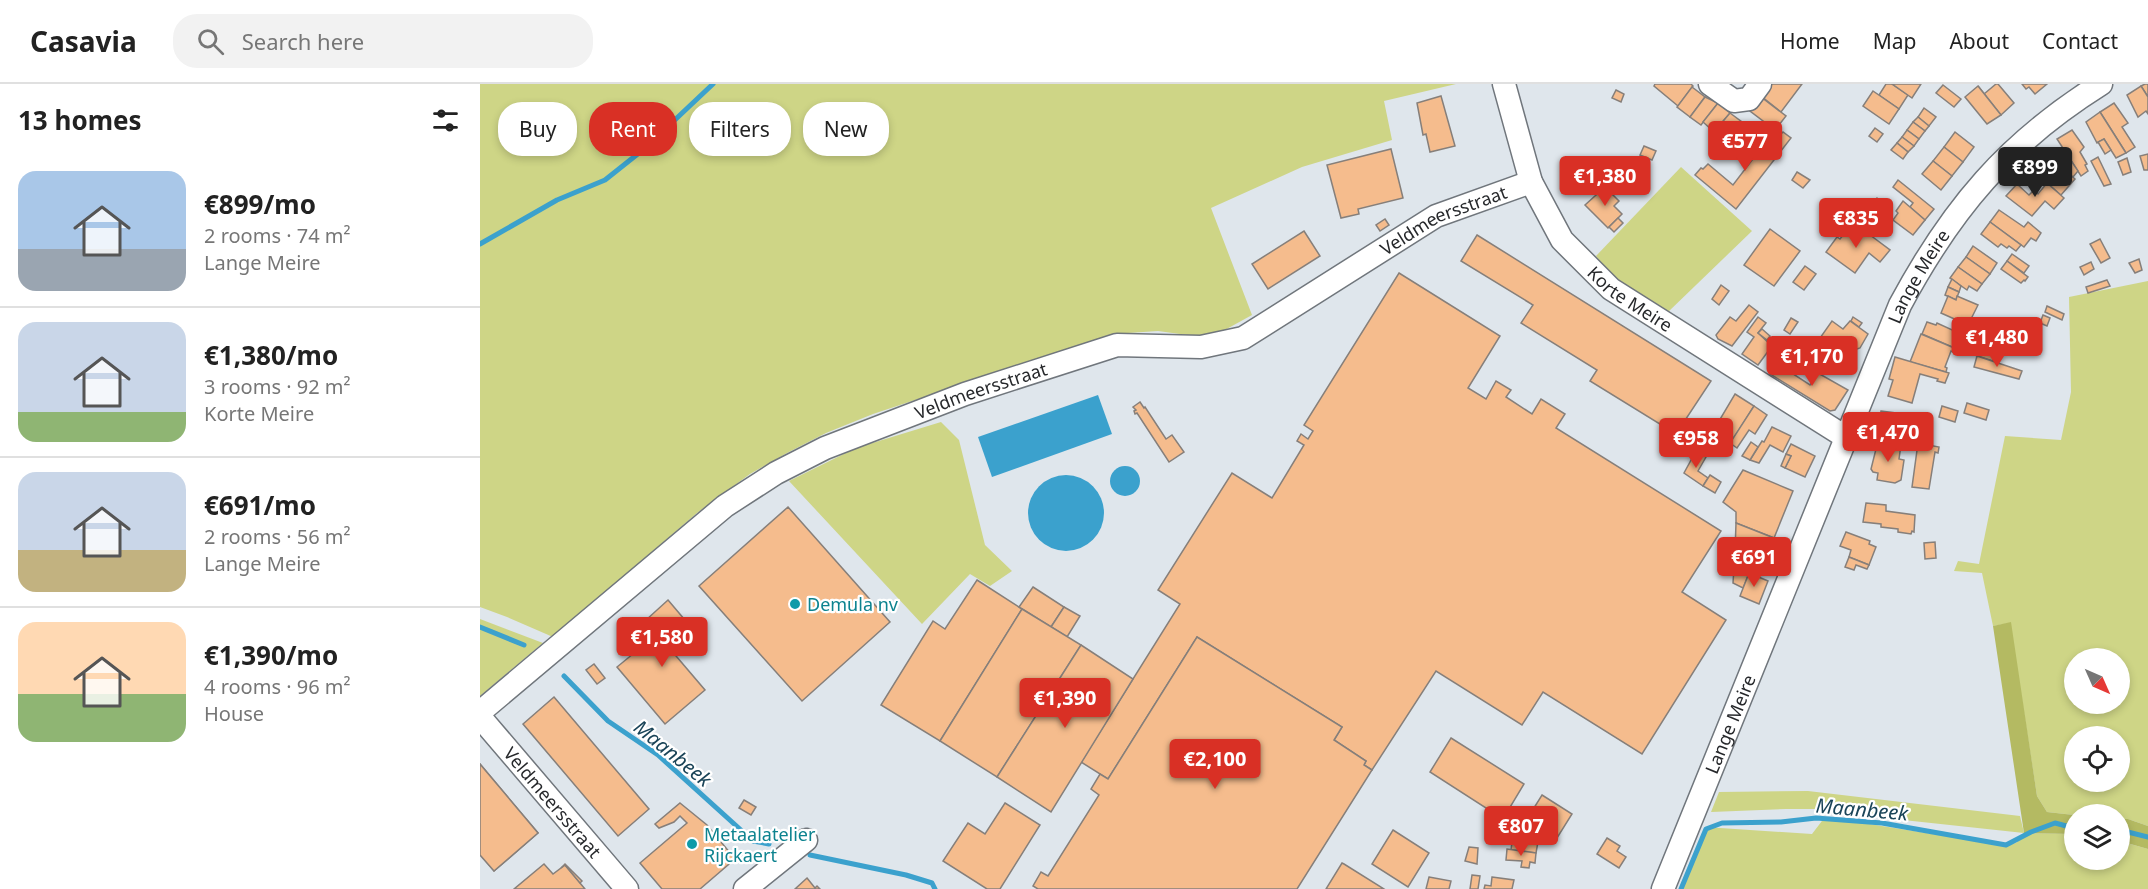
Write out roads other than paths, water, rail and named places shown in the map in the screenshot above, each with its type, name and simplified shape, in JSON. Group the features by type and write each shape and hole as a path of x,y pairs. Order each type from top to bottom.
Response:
{"street":[{"name":"Korte Meire","path":"1504,84 1531,182 1562,240 1611,289 1847,438"},
{"path":"1710,84 1734,101 1749,99 1760,84"},
{"name":"Lange Meire","path":"1663,889 1900,305 1923,262 1979,184 2009,154 2047,121 2101,84"},
{"name":"Veldmeersstraat","path":"480,712 724,506 776,473 825,448 965,394 1117,345 1201,347 1244,338 1436,216 1531,182"},
{"name":"Veldmeersstraat","path":"480,717 627,889"},
{"path":"746,889 806,840"}],"water":[{"path":"1098,395 1112,434 992,477 978,437"},
{"path":"1125,466 1131,467 1139,475 1139,487 1131,495 1125,496 1119,495 1111,487 1110,481 1111,475 1119,467"},
{"path":"1066,475 1080,478 1093,486 1101,499 1104,513 1101,527 1093,540 1080,548 1066,551 1052,548 1039,540 1031,527 1028,513 1031,499 1039,486 1052,478"}],"waterway":[{"path":"480,244 557,200 605,180 644,149 713,84"},
{"name":"Maanbeek","path":"480,627 524,645"},
{"name":"Maanbeek","path":"564,676 608,721 658,755 753,841 769,844"},
{"name":"Maanbeek","path":"1681,889 1706,829 1722,823 1781,822 1816,818 1882,823 2006,845 2055,823 2064,825"},
{"name":"Maanbeek","path":"2130,832 2148,837"},
{"name":"Maanbeek","path":"810,855 906,875 932,883 935,889"}],"place":[{"name":"Demula nv","path":"795,604"},
{"name":"Metaalatelier Rijckaert","path":"692,844"}]}
